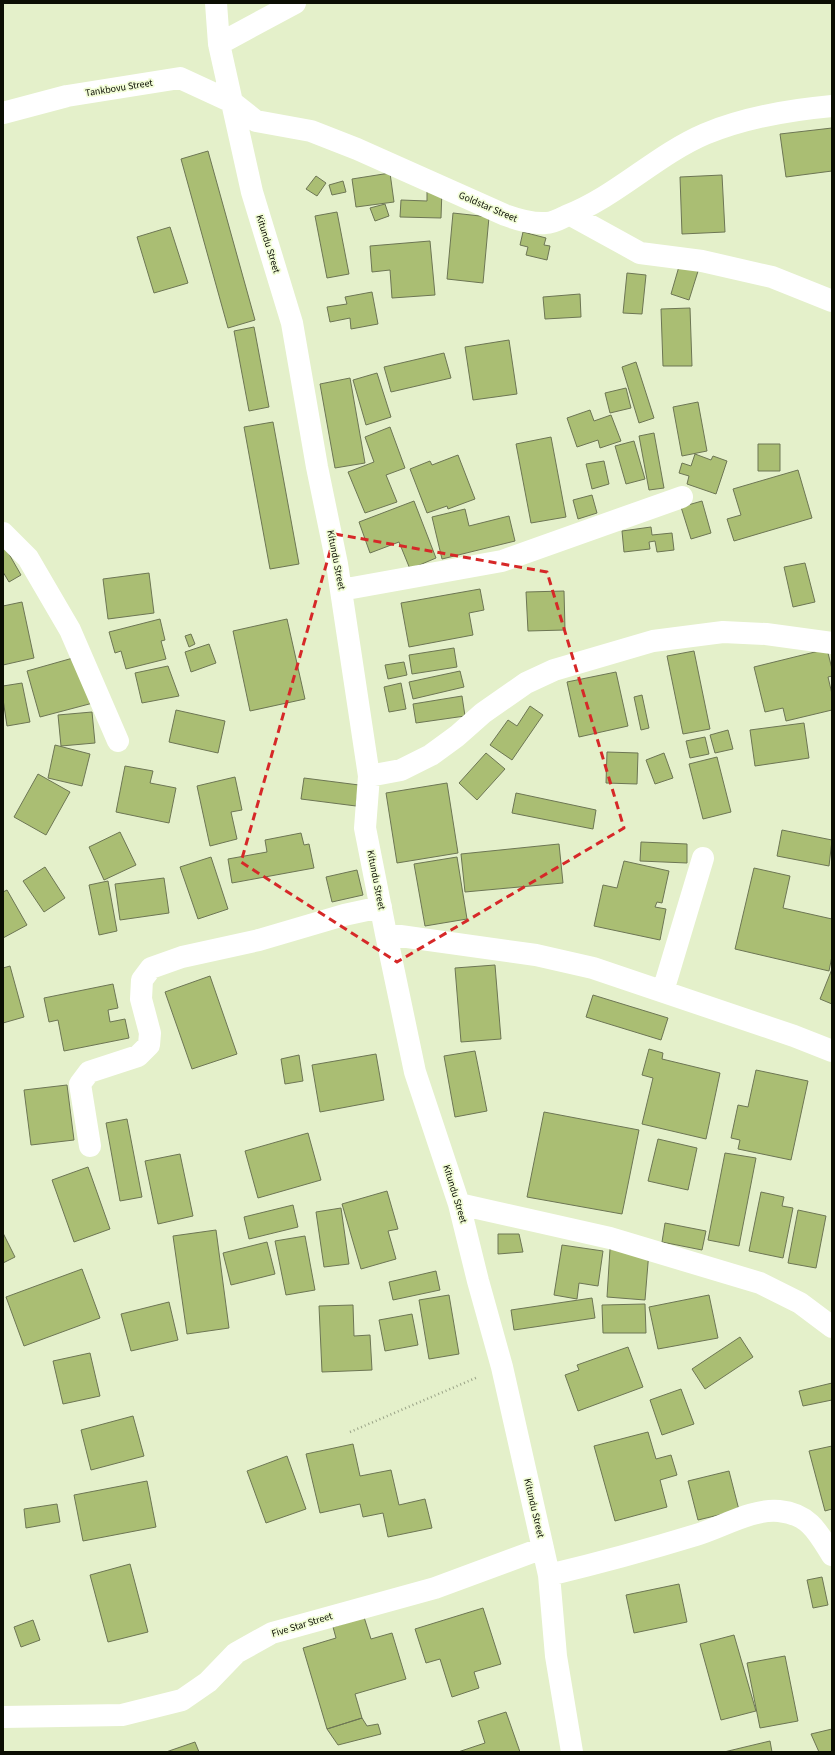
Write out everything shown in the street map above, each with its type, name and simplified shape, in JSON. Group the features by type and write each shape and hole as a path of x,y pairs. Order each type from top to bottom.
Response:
{"street":[{"name":"Kitundu Street","path":"216,3 219,44 252,192 292,323 317,467 341,590 369,776 365,828 414,1072 459,1204 478,1281 502,1367 549,1575 556,1656 572,1752"},
{"path":"219,44 295,3"},
{"name":"Tankbovu Street","path":"3,113 67,96 180,78 232,102"},
{"name":"Goldstar Street","path":"232,102 256,121 311,131 356,149 491,209 525,222 548,224 593,205 661,159 704,135 751,117 797,109 832,106"},
{"path":"571,214 640,254 702,261 772,277 832,301"},
{"path":"341,590 502,561 682,497"},
{"path":"3,533 28,558 70,630 118,741"},
{"path":"369,776 401,770 431,755 457,736 484,713 526,683 554,670 653,641 723,632 766,634 832,643"},
{"path":"663,991 703,858"},
{"path":"90,1146 80,1084 89,1072 138,1056 149,1045 150,1033 141,1000 142,980 151,968 182,957 259,940 344,915 382,907"},
{"path":"386,934 536,955 593,968 794,1036 832,1051"},
{"path":"459,1204 610,1238 760,1283 800,1303 832,1327"},
{"path":"549,1575 646,1550 714,1529 745,1515 779,1511 807,1520 832,1555"},
{"name":"Five Star Street","path":"3,1717 122,1715 182,1700 208,1682 236,1653 272,1633 435,1588 542,1548"}],"path":[{"path":"350,1432 502,1367"}],"highlighted area":[{"path":"335,534 547,572 624,828 397,962 241,862"}],"building":[{"path":"832,128 832,171 786,177 780,134"},
{"path":"208,151 255,320 228,328 181,159"},
{"path":"390,173 394,202 356,207 352,179"},
{"path":"722,175 725,232 682,234 680,177"},
{"path":"316,176 326,183 317,196 306,189"},
{"path":"343,181 346,192 332,195 329,185"},
{"path":"427,188 442,189 441,218 400,217 401,200 427,201"},
{"path":"385,204 389,216 375,221 370,208"},
{"path":"337,212 349,274 327,278 315,216"},
{"path":"453,213 489,217 483,283 447,279"},
{"path":"170,227 188,283 154,293 137,237"},
{"path":"523,232 546,238 544,245 550,246 547,260 526,255 528,247 520,245"},
{"path":"430,241 435,295 392,298 390,270 372,272 370,246"},
{"path":"680,263 699,268 689,300 671,294"},
{"path":"627,273 646,275 642,314 623,313"},
{"path":"372,292 378,324 351,329 350,318 330,322 327,307 347,304 345,297"},
{"path":"580,294 581,317 545,319 543,297"},
{"path":"690,308 692,366 663,366 661,309"},
{"path":"254,327 269,407 249,411 234,331"},
{"path":"509,340 517,394 473,400 465,347"},
{"path":"444,353 451,378 391,392 384,367"},
{"path":"636,362 654,418 639,423 622,367"},
{"path":"377,373 391,417 366,425 353,380"},
{"path":"350,378 365,463 335,468 320,384"},
{"path":"626,388 631,408 610,413 605,393"},
{"path":"698,402 707,451 682,456 673,407"},
{"path":"590,410 594,421 611,415 621,441 600,448 598,440 577,447 567,418"},
{"path":"273,422 299,564 270,569 244,427"},
{"path":"390,427 405,468 386,475 397,502 365,513 348,472 374,462 365,437"},
{"path":"654,433 664,488 649,490 639,436"},
{"path":"551,437 566,517 531,523 516,444"},
{"path":"634,441 645,479 626,484 615,446"},
{"path":"758,444 780,444 780,471 758,471"},
{"path":"695,454 711,460 713,456 727,461 716,494 687,484 689,476 679,473 682,463 691,466"},
{"path":"458,455 475,499 448,509 447,506 427,513 410,469 430,461 432,465"},
{"path":"604,461 609,484 592,489 586,464"},
{"path":"798,470 812,518 734,541 727,519 741,515 733,489"},
{"path":"592,495 597,513 578,519 573,500"},
{"path":"414,501 436,558 410,569 399,542 370,553 359,522"},
{"path":"702,501 711,533 691,539 681,507"},
{"path":"465,509 469,526 509,516 515,541 442,559 432,517"},
{"path":"651,527 652,535 672,533 674,550 657,552 655,541 649,542 650,549 624,552 622,531"},
{"path":"5,547 21,575 9,582 3,572 3,549"},
{"path":"805,563 815,602 793,607 784,567"},
{"path":"149,573 154,613 108,619 103,579"},
{"path":"480,589 484,610 469,613 473,635 409,647 401,603"},
{"path":"564,591 565,630 528,631 526,592"},
{"path":"22,602 34,658 3,665 3,606"},
{"path":"160,619 165,640 161,641 166,659 126,669 121,651 115,653 109,632"},
{"path":"287,619 305,699 250,711 233,631"},
{"path":"191,634 195,644 189,647 185,636"},
{"path":"209,644 216,663 191,672 185,652"},
{"path":"454,648 457,667 412,674 409,655"},
{"path":"827,649 832,669 832,676 828,677 832,694 832,710 786,721 783,708 765,712 754,667"},
{"path":"694,651 710,729 683,734 667,656"},
{"path":"80,656 93,703 40,717 27,671"},
{"path":"404,662 407,675 388,679 385,665"},
{"path":"168,666 179,696 142,703 135,673"},
{"path":"460,671 464,687 413,699 409,682"},
{"path":"616,672 628,726 579,737 567,682"},
{"path":"22,683 30,722 7,726 3,699 3,686"},
{"path":"401,683 406,709 389,712 384,687"},
{"path":"642,695 649,728 641,730 634,697"},
{"path":"462,696 465,716 416,723 413,704"},
{"path":"530,706 543,715 512,760 490,745 508,720 517,726"},
{"path":"176,710 225,721 218,753 169,742"},
{"path":"92,712 95,743 61,746 58,715"},
{"path":"804,723 809,758 755,766 750,730"},
{"path":"728,730 733,749 715,753 710,735"},
{"path":"705,737 709,754 690,758 686,741"},
{"path":"55,745 90,754 82,786 48,778"},
{"path":"607,752 638,753 637,784 606,783"},
{"path":"486,753 505,769 477,800 459,783"},
{"path":"664,753 673,778 655,784 646,760"},
{"path":"717,757 731,812 703,819 689,764"},
{"path":"125,766 153,771 150,783 176,788 169,823 116,812"},
{"path":"38,774 70,792 46,835 14,817"},
{"path":"235,777 242,810 231,812 237,839 210,846 197,786"},
{"path":"304,778 359,785 356,806 301,799"},
{"path":"447,783 458,853 397,863 386,793"},
{"path":"516,793 596,810 593,829 512,813"},
{"path":"782,830 832,840 829,866 777,856"},
{"path":"120,832 136,865 104,880 89,847"},
{"path":"301,833 304,845 309,844 314,868 232,883 228,859 267,852 265,840"},
{"path":"641,842 687,844 687,863 640,861"},
{"path":"559,844 563,883 465,892 461,854"},
{"path":"211,857 228,909 198,919 180,867"},
{"path":"457,857 467,919 425,926 414,864"},
{"path":"624,861 669,871 662,903 657,902 655,907 666,909 660,940 594,926 603,885 617,888"},
{"path":"45,867 65,898 44,912 23,881"},
{"path":"754,868 790,876 783,908 832,919 832,956 829,971 735,949"},
{"path":"357,870 363,895 332,902 326,877"},
{"path":"164,878 169,913 120,920 115,884"},
{"path":"108,881 117,931 99,935 89,885"},
{"path":"7,890 27,925 3,938 3,892"},
{"path":"495,965 501,1039 461,1042 455,968"},
{"path":"10,966 24,1017 3,1023 3,968"},
{"path":"832,969 832,1004 820,999"},
{"path":"210,976 237,1054 192,1069 165,992"},
{"path":"113,984 118,1008 108,1010 110,1022 125,1019 129,1038 64,1051 58,1020 49,1022 44,998"},
{"path":"593,995 668,1018 661,1040 586,1017"},
{"path":"649,1049 663,1053 662,1059 720,1073 706,1139 642,1124 653,1078 642,1075"},
{"path":"475,1051 487,1111 455,1117 444,1056"},
{"path":"376,1054 384,1100 320,1112 312,1065"},
{"path":"299,1055 303,1081 285,1084 281,1059"},
{"path":"756,1070 808,1081 791,1160 738,1149 740,1140 731,1138 738,1105 748,1107"},
{"path":"67,1085 74,1140 31,1145 24,1090"},
{"path":"544,1112 639,1130 622,1214 527,1197"},
{"path":"127,1119 142,1197 120,1201 106,1123"},
{"path":"308,1133 321,1180 258,1198 245,1151"},
{"path":"658,1139 697,1148 688,1190 648,1181"},
{"path":"725,1153 756,1158 739,1246 708,1240"},
{"path":"180,1154 193,1216 158,1224 145,1161"},
{"path":"88,1167 110,1229 74,1242 52,1180"},
{"path":"387,1191 398,1229 388,1231 396,1259 361,1269 342,1204"},
{"path":"761,1192 784,1197 782,1206 793,1208 783,1258 749,1251"},
{"path":"293,1205 298,1227 249,1239 244,1217"},
{"path":"341,1208 349,1264 324,1267 316,1212"},
{"path":"798,1210 826,1216 816,1268 788,1263"},
{"path":"665,1223 706,1231 702,1250 662,1242"},
{"path":"216,1230 229,1328 187,1334 173,1236"},
{"path":"3,1233 15,1257 3,1263"},
{"path":"498,1234 519,1234 523,1252 498,1254"},
{"path":"305,1236 315,1290 286,1295 275,1241"},
{"path":"267,1242 275,1274 231,1285 223,1253"},
{"path":"562,1245 603,1251 598,1286 579,1283 577,1299 554,1295"},
{"path":"610,1249 649,1251 645,1300 607,1297"},
{"path":"82,1269 100,1318 24,1346 6,1297"},
{"path":"436,1271 440,1290 393,1300 389,1282"},
{"path":"449,1295 459,1354 429,1359 419,1300"},
{"path":"709,1295 718,1338 658,1349 649,1307"},
{"path":"592,1298 595,1318 514,1330 511,1310"},
{"path":"169,1302 178,1340 131,1351 121,1314"},
{"path":"645,1304 646,1333 603,1333 602,1305"},
{"path":"353,1305 354,1336 370,1335 372,1370 322,1372 319,1306"},
{"path":"412,1314 418,1345 385,1351 379,1320"},
{"path":"740,1337 753,1357 705,1389 692,1369"},
{"path":"628,1347 643,1387 578,1411 565,1375 579,1370 577,1365"},
{"path":"90,1353 100,1396 63,1404 53,1361"},
{"path":"832,1383 832,1400 803,1406 799,1391"},
{"path":"681,1389 694,1424 662,1435 650,1400"},
{"path":"133,1416 144,1456 91,1470 81,1430"},
{"path":"648,1432 656,1459 671,1455 677,1475 660,1480 667,1507 615,1521 594,1446"},
{"path":"353,1444 360,1476 391,1470 399,1505 425,1499 432,1528 388,1537 383,1513 363,1517 360,1504 320,1513 306,1454"},
{"path":"832,1446 832,1509 825,1511 809,1451"},
{"path":"287,1456 306,1509 266,1523 247,1471"},
{"path":"729,1471 739,1510 698,1520 688,1481"},
{"path":"147,1481 156,1527 83,1541 74,1495"},
{"path":"57,1504 60,1522 26,1528 24,1509"},
{"path":"130,1564 148,1632 108,1642 90,1575"},
{"path":"822,1577 828,1605 813,1608 807,1580"},
{"path":"679,1584 687,1622 634,1633 626,1595"},
{"path":"483,1608 501,1664 474,1672 479,1688 452,1697 440,1659 426,1663 415,1629"},
{"path":"364,1617 371,1639 392,1633 406,1679 355,1694 362,1718 327,1729 303,1648 336,1638 333,1627"},
{"path":"33,1620 40,1640 21,1647 14,1627"},
{"path":"734,1635 756,1711 721,1720 700,1644"},
{"path":"785,1656 798,1721 760,1728 747,1663"},
{"path":"506,1712 520,1752 458,1752 485,1743 478,1721"},
{"path":"362,1718 367,1726 378,1724 381,1734 338,1745 327,1729"},
{"path":"832,1729 832,1752 819,1752 811,1734"},
{"path":"770,1741 772,1752 724,1752"},
{"path":"195,1742 199,1752 166,1752"}]}
